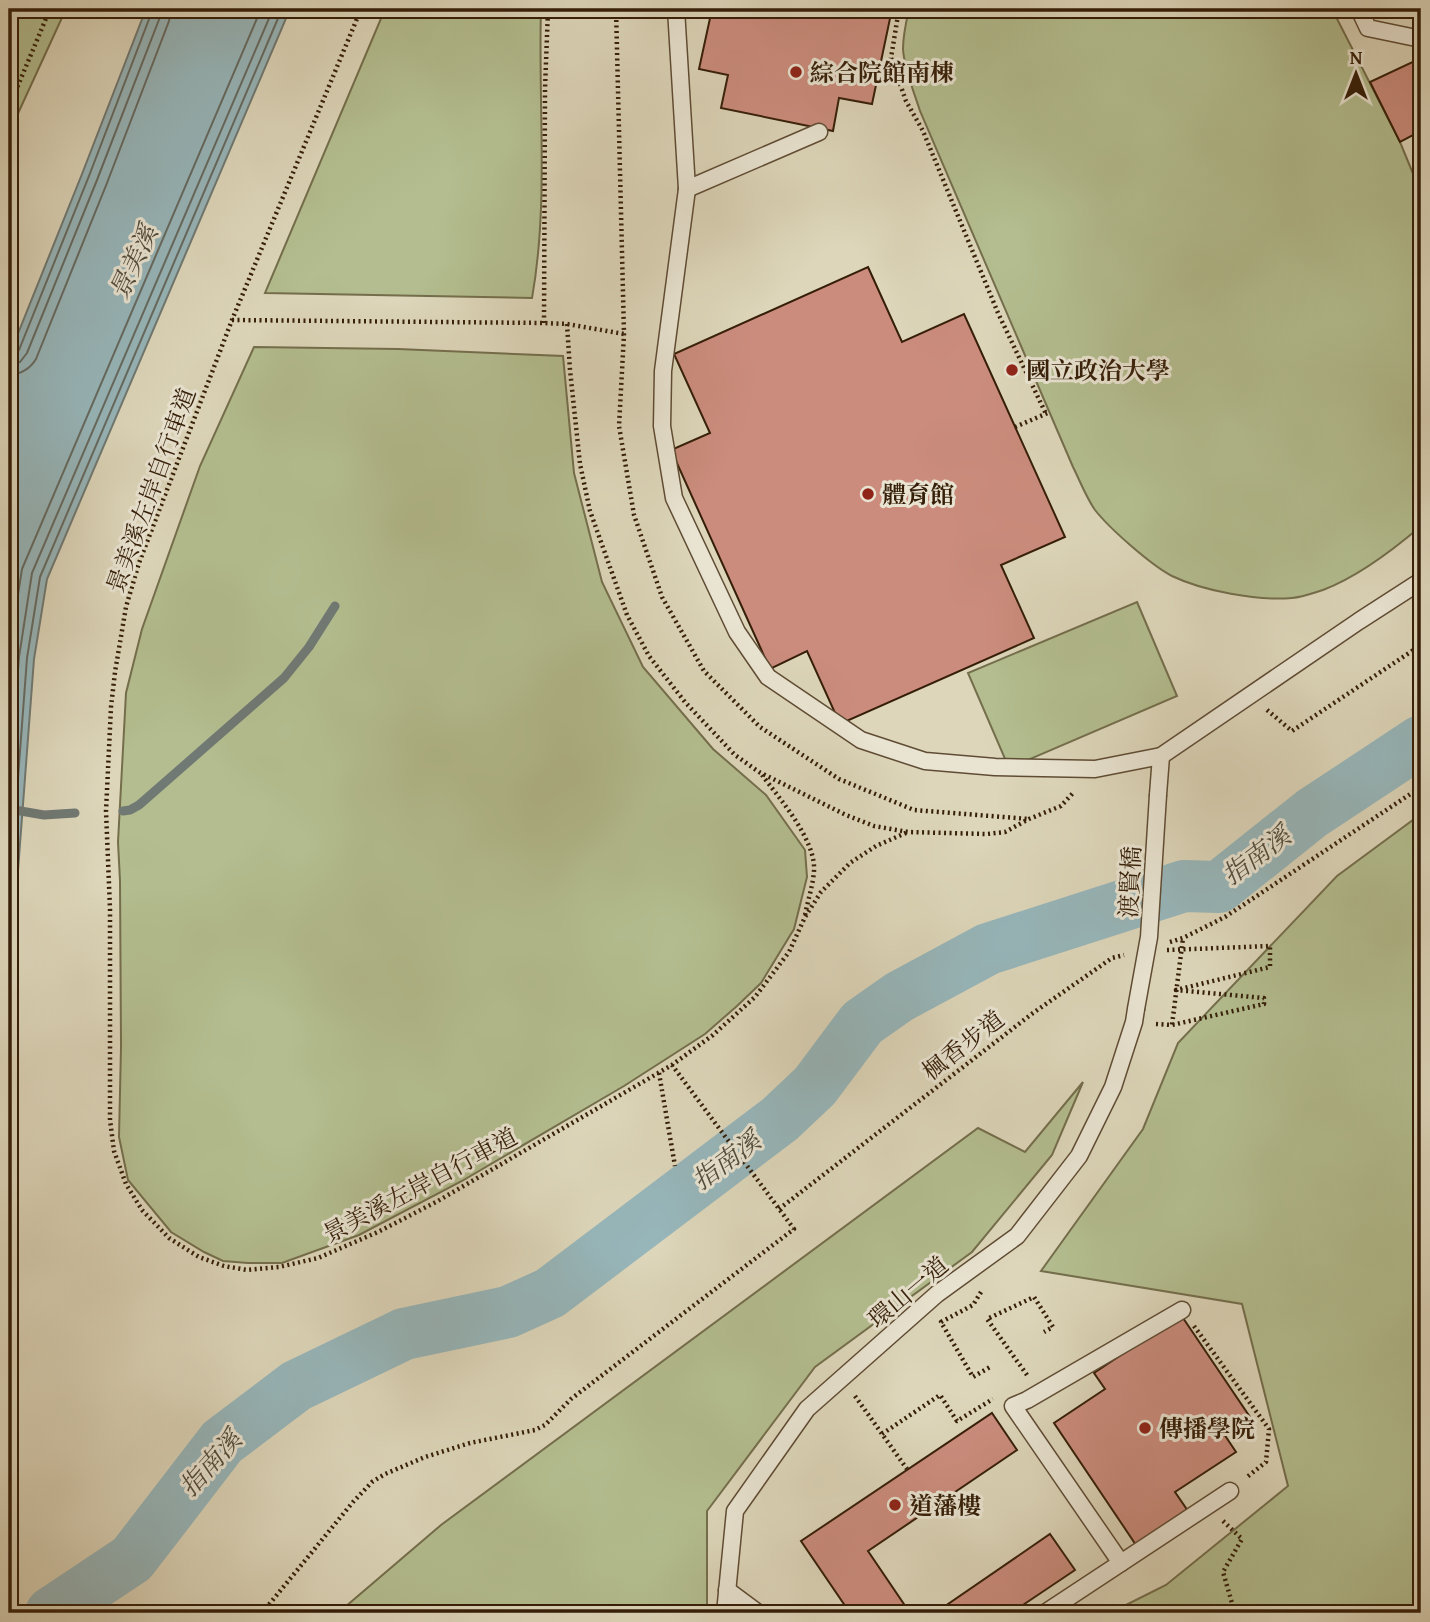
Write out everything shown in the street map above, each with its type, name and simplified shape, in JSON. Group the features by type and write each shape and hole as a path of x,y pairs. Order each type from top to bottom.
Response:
{"lane":[{"path":"676,9 687,190 663,371 662,426 674,498 737,632 768,677 861,740 925,761 995,767 1096,769 1161,755 1421,581"},
{"path":"1359,9 1368,28 1421,39"},
{"path":"687,190 819,132"},
{"name":"渡賢橋","path":"1135,1016 1149,937 1161,755"},
{"name":"環山一道","path":"725,1613 736,1511 807,1409 937,1294 1017,1236 1079,1156 1113,1087 1135,1016"},
{"path":"1121,1563 1013,1406 1182,1310"},
{"path":"1045,1613 1230,1491"},
{"path":"727,1590 758,1613"}],"path":[{"path":"9,107 50,9"},
{"name":"景美溪左岸自行車道","path":"361,9 232,320 139,564 126,607 111,707 106,811 110,909 110,1120 114,1151 125,1184 142,1210 169,1238 199,1257 223,1266 247,1270 279,1267 318,1258 378,1232 436,1202 672,1065 713,1035 755,997 789,952 804,917"},
{"path":"544,323 548,9"},
{"path":"616,9 624,334 619,426 634,515 662,597 704,671 760,727 839,779 914,810 1029,819"},
{"path":"899,9 891,58 906,102 923,131 998,313 1049,413 1015,427"},
{"path":"232,320 544,323 567,324 624,334"},
{"path":"567,324 580,464 590,511 627,615 649,656 685,702 736,755 759,772 845,815 874,826 908,832 1005,832 1061,806"},
{"path":"1250,696 1292,731 1421,645"},
{"path":"759,772 791,813 811,848 814,869 804,917"},
{"path":"1176,990 1270,967 1270,946 1181,950 1158,948 1225,917 1421,787"},
{"path":"804,917 821,892 850,863 876,846 908,832"},
{"path":"1172,1025 1183,938"},
{"name":"楓香步道","path":"779,1209 1033,1013 1112,958 1135,952"},
{"path":"1135,1016 1172,1025 1264,1004 1264,998 1176,990"},
{"path":"262,1613 372,1482 425,1457 470,1443 535,1430 545,1425 571,1399 794,1229 672,1065"},
{"path":"659,1073 675,1166"},
{"path":"987,1282 973,1306 941,1322 973,1377 990,1367"},
{"path":"1025,1373 987,1319 1034,1297 1053,1326 1044,1332"},
{"path":"1182,1310 1269,1429 1266,1462 1230,1491"},
{"path":"855,1395 907,1469"},
{"path":"883,1434 940,1395 957,1421 994,1398"},
{"path":"1207,1506 1242,1539 1223,1572 1234,1610 1348,1610 1351,1613"}],"green space":[{"path":"9,9 66,9 9,133"},
{"path":"385,9 541,9 542,190 532,298 265,293"},
{"path":"909,9 1332,9 1400,142 1421,193 1421,526 1374,562 1336,585 1304,596 1278,599 1215,590 1172,576 1142,555 1110,527 1095,510 1073,467 920,111 907,72 903,49"},
{"path":"254,347 398,349 563,356 574,473 602,582 643,667 713,749 766,795 805,850 807,877 794,929 761,983 705,1034 624,1086 462,1181 359,1235 282,1263 223,1261 171,1232 128,1180 119,1137 121,1047 118,842 126,693 142,629 200,466"},
{"path":"1137,602 1177,696 1009,768 968,673"},
{"path":"1421,814 1421,1613 1110,1613 1166,1585 1288,1486 1242,1304 1041,1271 1143,1129 1178,1043 1337,876"},
{"path":"1083,1082 1052,1155 972,1252 815,1367 707,1511 707,1613 338,1613 441,1525 978,1128 1025,1152"}],"water":[{"name":"景美溪","path":"146,9 290,9 47,579 34,659 9,989 9,356"},
{"path":"9,1455 16,1613 9,1613"}],"building":[{"name":"綜合院館南棟","path":"712,9 741,13 744,9 892,9 872,104 839,98 833,131 721,108 728,75 699,69"},
{"path":"1421,58 1421,131 1400,142 1370,82"},
{"name":"體育館","path":"868,267 902,342 964,314 1065,537 1001,565 1034,638 840,724 807,651 770,669 671,450 710,433 674,354"},
{"name":"傳播學院","path":"1181,1315 1250,1417 1224,1434 1236,1452 1175,1492 1188,1511 1136,1545 1054,1423 1105,1389 1094,1373"},
{"name":"道藩樓","path":"992,1413 1017,1450 868,1551 910,1613 850,1613 801,1541"},
{"name":"道藩樓","path":"1050,1534 1075,1570 1011,1613 935,1613"}],"waterway":[{"path":"123,811 139,805 284,678 309,647 335,606"},
{"name":"指南溪","path":"51,1613 132,1559 222,1442 296,1386 404,1334 508,1312 550,1293 780,1119 815,1086 862,1023 899,997 988,949 1184,886 1219,887 1312,813 1421,741"},
{"path":"9,809 44,815 75,813"}],"place":[{"name":"綜合院館南棟","path":"796,72"},
{"name":"國立政治大學","path":"1012,370"},
{"name":"體育館","path":"868,494"},
{"name":"傳播學院","path":"1145,1428"},
{"name":"道藩樓","path":"895,1505"}]}
